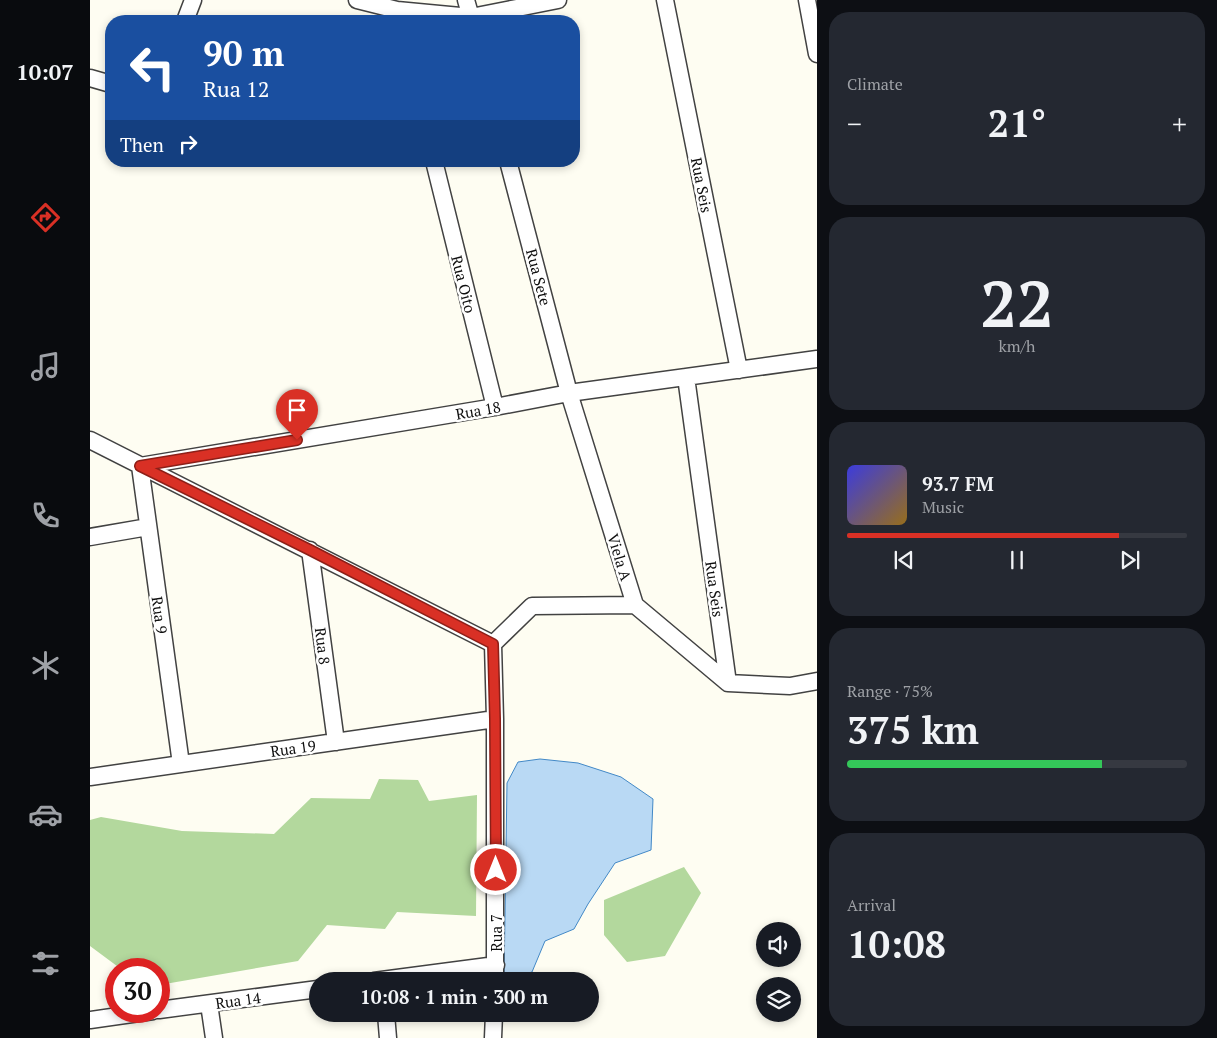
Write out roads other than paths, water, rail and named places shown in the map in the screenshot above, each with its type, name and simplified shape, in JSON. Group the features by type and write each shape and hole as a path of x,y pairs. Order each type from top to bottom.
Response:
{"street":[{"path":"187,15 193,0"},
{"path":"358,0 396,15"},
{"path":"466,0 470,15"},
{"path":"489,15 558,0"},
{"name":"Rua Seis","path":"665,0 739,370"},
{"path":"807,0 817,54"},
{"path":"90,78 105,82"},
{"name":"Rua Oito","path":"435,167 495,407"},
{"name":"Rua Sete","path":"510,167 569,392"},
{"name":"Rua 18","path":"140,466 495,407 569,392 817,359"},
{"name":"Rua Seis","path":"686,377 728,683"},
{"name":"Viela A","path":"569,392 635,605"},
{"path":"90,440 493,644 532,606 635,605 728,683 790,686 817,681"},
{"name":"Rua 9","path":"140,466 181,764"},
{"path":"90,537 148,527"},
{"name":"Rua 8","path":"310,550 336,742"},
{"name":"Rua 7","path":"493,644 496,972"},
{"name":"Rua 19","path":"90,777 495,719"},
{"path":"445,972 496,965"},
{"name":"Rua 14","path":"170,1009 309,990"},
{"path":"209,1004 214,1038"},
{"path":"90,1020 105,1018"},
{"path":"387,1022 388,1038"},
{"path":"493,1038 494,1022"}],"water":[{"path":"540,759 578,763 621,777 653,799 651,850 615,863 574,929 545,941 532,972 504,972 507,783 518,762"}]}
